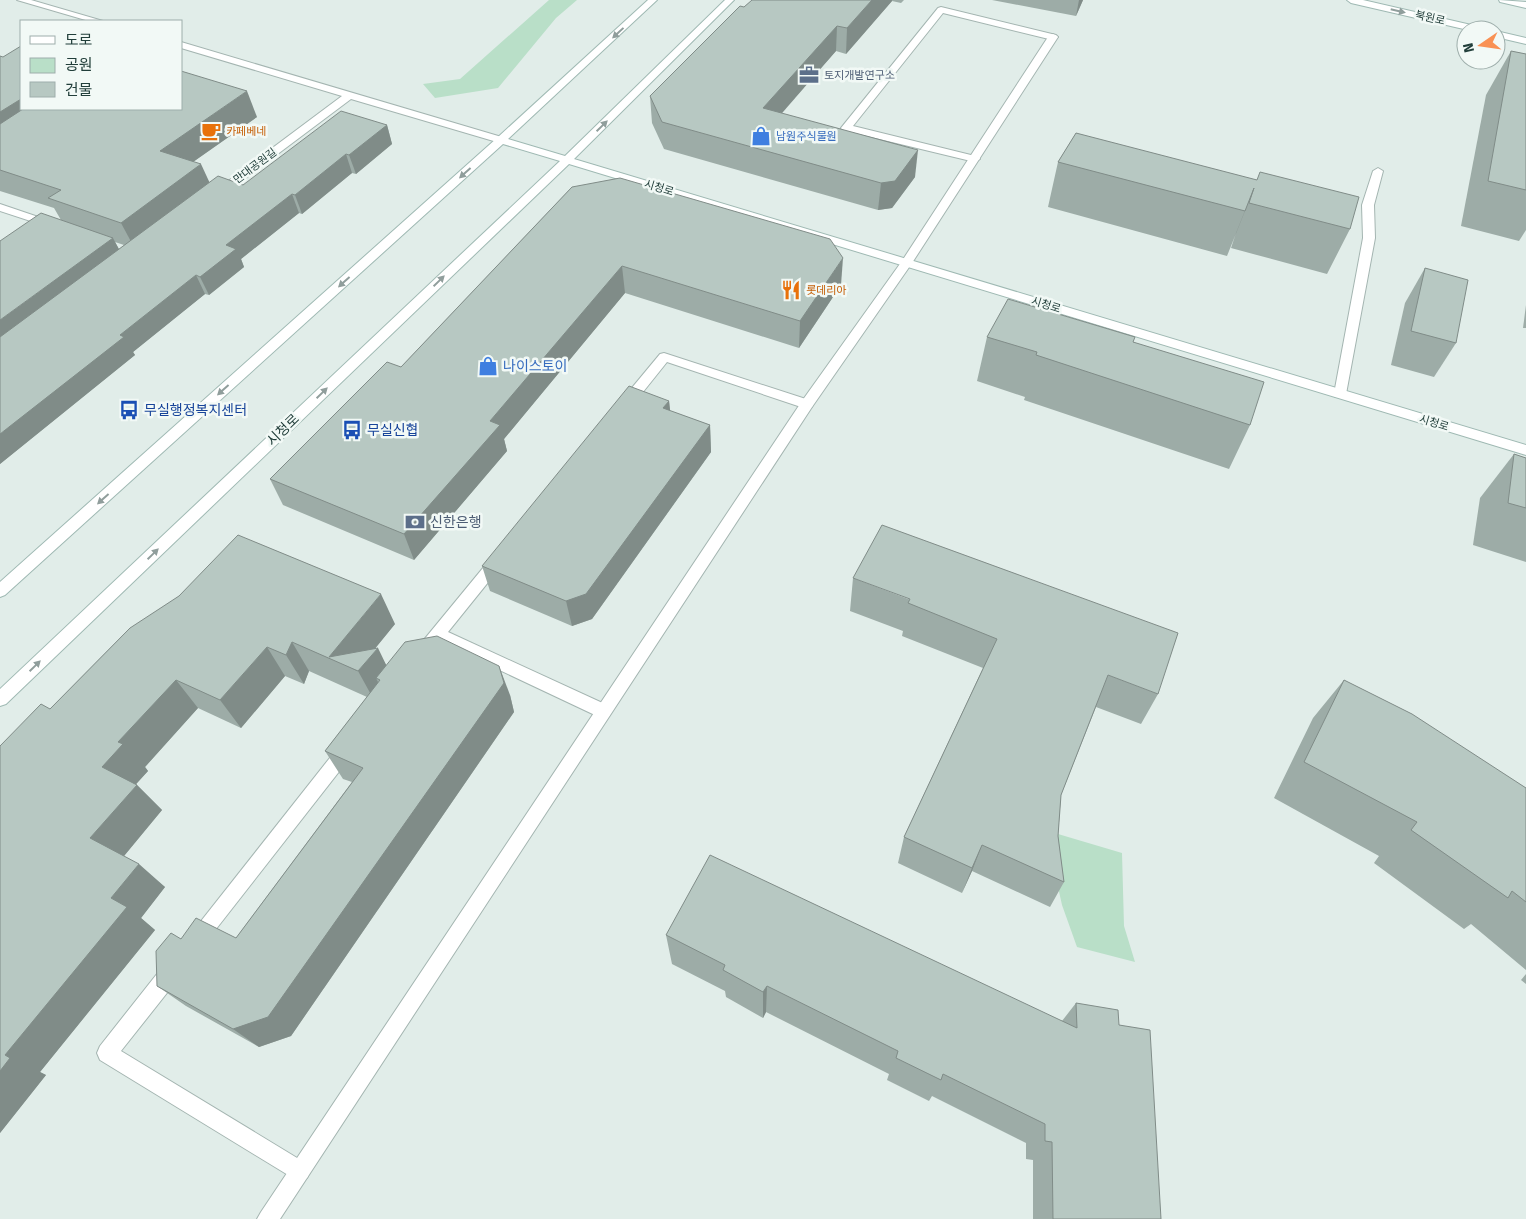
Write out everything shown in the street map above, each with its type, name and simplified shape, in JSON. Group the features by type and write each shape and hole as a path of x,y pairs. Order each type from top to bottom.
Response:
{"street":[{"path":"21,0 94,20"},
{"path":"0,591 502,140 654,0"},
{"name":"시청로","path":"0,699 567,160 730,0"},
{"name":"북원로","path":"1351,0 1456,24"},
{"path":"1502,0 1526,5"},
{"path":"268,1219 807,404 906,263 975,159 1053,37 941,10 846,128 975,159"},
{"path":"1506,36 1526,41"},
{"path":"182,45 567,160"},
{"name":"만대공원길","path":"208,202 350,94"},
{"name":"시청로","path":"567,160 1526,450"},
{"path":"1340,394 1369,238 1368,205 1378,170"},
{"path":"0,207 64,230"},
{"path":"614,419 664,357 807,404"},
{"path":"413,665 506,550"},
{"path":"437,634 603,711"},
{"path":"300,1171 107,1053 358,735"}],"green space":[{"path":"549,0 577,0 556,18 498,88 435,98 423,84 460,79"},
{"path":"1058,834 1122,853 1124,926 1135,962 1077,947 1062,905 1056,878"}],"building":[{"path":"752,0 872,0 847,28 837,26 763,108 918,150 895,181 881,183 662,122 650,96 740,6 744,7"},
{"path":"20,47 20,100 0,112 0,56 3,57"},
{"path":"1511,51 1526,54 1526,190 1488,181"},
{"path":"182,71 247,91 160,151 201,164 121,223 48,198 61,190 0,170 0,124 21,110 182,110"},
{"path":"341,111 387,125 226,245 236,249 200,277 196,275 120,335 124,337 0,434 0,337 218,176 243,185"},
{"path":"1076,133 1257,180 1260,172 1359,197 1350,229 1249,203 1254,188 1245,211 1058,162"},
{"path":"620,178 830,239 843,258 800,321 622,266 490,421 500,425 404,534 270,479 387,362 401,367 572,187"},
{"path":"41,213 113,238 0,320 0,241"},
{"path":"1425,268 1468,280 1456,343 1411,331"},
{"path":"1008,299 1135,337 1133,342 1264,382 1250,425 1036,355 1037,352 987,337"},
{"path":"629,386 669,401 663,408 710,425 586,594 566,601 482,566"},
{"path":"1514,454 1526,458 1526,508 1508,503"},
{"path":"882,525 1178,633 1158,694 1108,675 1061,795 1058,836 1064,882 982,845 972,868 904,837 997,639 908,603 910,599 853,578"},
{"path":"238,535 381,594 329,657 378,648 358,671 292,642 286,655 267,647 220,700 176,680 118,742 123,744 102,767 137,785 90,838 139,864 111,898 127,907 5,1055 10,1058 0,1071 0,746 41,704 50,709 130,628 179,596"},
{"path":"437,636 499,666 504,683 268,1017 233,1029 157,986 156,951 171,933 181,939 196,918 236,938 363,768 325,751 380,680 376,678 405,642"},
{"path":"1344,680 1412,714 1526,788 1526,902 1512,891 1508,898 1411,830 1417,822 1304,762"},
{"path":"710,855 1077,1028 1076,1003 1118,1010 1119,1025 1150,1030 1161,1219 1053,1219 1052,1142 1045,1141 1045,1124 943,1074 941,1080 896,1058 898,1051 767,986 763,992 723,970 725,965 666,935"}],"place":[{"name":"토지개발연구소","path":"809,75"},
{"name":"카페베네","path":"211,131"},
{"name":"남원주식물원","path":"761,136"},
{"name":"롯데리아","path":"791,290"},
{"name":"나이스토이","path":"488,366"},
{"name":"무실행정복지센터","path":"129,410"},
{"name":"무실신협","path":"352,430"},
{"name":"신한은행","path":"415,522"}]}
